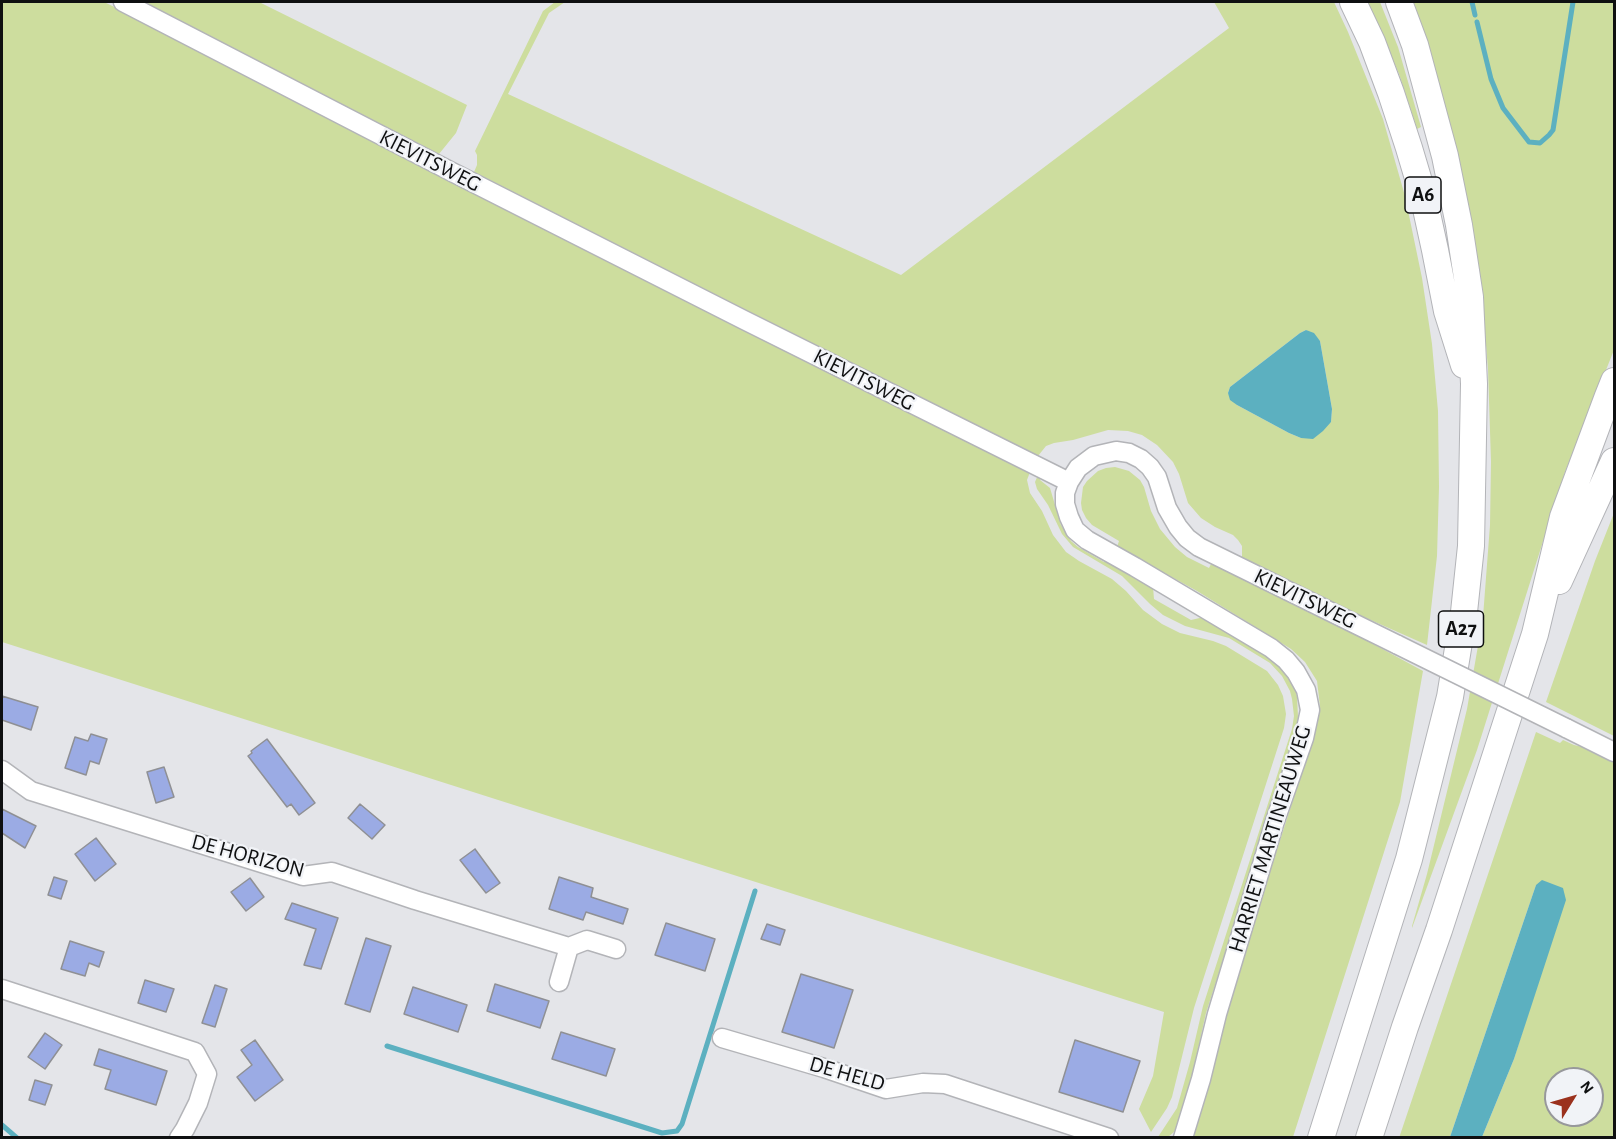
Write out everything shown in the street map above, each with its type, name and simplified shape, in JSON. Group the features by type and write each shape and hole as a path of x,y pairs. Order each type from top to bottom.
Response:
{"highway":[{"name":"A6","path":"1353,2 1376,52 1409,148 1425,206 1447,311 1474,394"},
{"name":"A6","path":"1399,2 1415,45 1431,100 1459,225 1470,297 1474,394"},
{"path":"1369,1137 1535,633 1563,517 1614,381"},
{"name":"A27","path":"1321,1137 1409,859 1450,697 1464,612 1471,546 1474,394"},
{"path":"1535,633 1614,461"}],"street":[{"name":"KIEVITSWEG","path":"123,2 473,183 1069,482 1078,468 1094,456 1116,451 1129,453 1142,459 1157,477 1167,508 1178,527 1199,547 1614,752"},
{"name":"HARRIET MARTINEAUWEG","path":"1069,482 1065,493 1065,504 1075,530 1087,540 1271,648 1296,672 1306,690 1310,710 1304,738 1275,821 1220,1002 1201,1079 1183,1137"},
{"name":"DE HORIZON","path":"2,770 31,791 303,876 332,872 569,947 587,940 616,949"},
{"path":"560,982 569,947"},
{"path":"2,989 195,1052 207,1074 198,1103 182,1133"},
{"name":"DE HELD","path":"722,1038 886,1089 923,1083 945,1083 1109,1137"}],"green space":[{"path":"2,2 104,2 177,37 1030,472 1027,480 1030,493 1042,511 1053,535 1066,552 1112,579 1143,610 1162,624 1180,633 1226,646 1267,671 1283,696 1286,714 1284,728 1194,1008 1172,1097 1151,1132 1139,1109 1153,1076 1164,1012 2,642"},
{"path":"142,2 259,2 467,105 456,133 439,154"},
{"path":"555,2 565,2 549,13 508,94 901,275 1229,28 1214,2 1334,2 1383,119 1405,196 1422,278 1432,344 1438,411 1439,487 1437,556 1427,645 1339,606 1242,557 1242,546 1238,540 1201,518 1188,503 1173,462 1157,445 1142,435 1128,431 1108,430 1054,443 1046,446 1038,456 474,172 477,165 475,151 543,11","holes":["1306,330 1320,341 1332,409 1331,422 1301,438 1237,405 1228,393 1230,387 1300,333"]},
{"path":"1368,2 1380,2 1398,47 1421,127 1417,129 1399,74"},
{"path":"1413,2 1614,2 1614,350 1565,472 1477,750 1412,928 1467,709 1483,617 1490,525 1491,462 1488,369 1482,298 1460,168 1438,80"},
{"path":"1115,467 1129,471 1140,480 1160,529 1187,557 1209,568 1212,562 1318,614 1423,671 1400,802 1293,1137 1191,1137 1221,1023 1314,735 1320,706 1317,681 1305,662 1291,649 1197,591 1117,547 1119,541 1092,525 1082,510 1083,487 1098,471"},
{"path":"1038,475 1041,477 1040,480 1050,488 1061,525 1071,541 1078,547 1153,587 1154,599 1191,620 1204,617 1266,654 1286,672 1297,697 1296,733 1206,1013 1192,1076 1177,1126 1168,1137 1158,1137 1177,1108 1203,1006 1292,729 1294,716 1292,699 1282,676 1270,663 1229,638 1185,626 1163,615 1122,576 1073,547 1062,534 1048,505 1037,489 1035,482"},
{"path":"1614,513 1614,736 1546,702"},
{"path":"1536,732 1560,743 1563,740 1587,748 1614,762 1614,1137 1482,1137 1514,1059 1536,988 1536,885 1450,1137 1399,1138"}],"water":[{"path":"1306,330 1314,333 1320,341 1332,409 1331,422 1313,439 1301,438 1289,433 1237,405 1230,400 1228,393 1230,387"},
{"path":"1542,880 1563,888 1566,900 1514,1059 1482,1137 1450,1137 1536,885"}],"building":[{"path":"2,696 38,707 31,730 2,720"},
{"path":"91,734 107,739 99,764 90,761 86,775 65,768 75,737 88,741"},
{"path":"267,739 315,803 299,815 291,804 287,807 248,756"},
{"path":"164,767 174,797 156,803 147,772"},
{"path":"360,804 385,825 372,839 348,818"},
{"path":"2,809 36,826 25,848 2,833"},
{"path":"96,838 116,864 95,881 75,854"},
{"path":"475,849 500,883 486,893 460,860"},
{"path":"54,877 67,881 61,899 48,895"},
{"path":"559,877 593,888 591,897 628,909 623,924 586,912 583,920 549,909"},
{"path":"250,878 264,897 246,911 231,892"},
{"path":"292,903 338,918 321,969 304,965 316,929 285,919"},
{"path":"666,923 715,939 705,971 655,955"},
{"path":"767,924 785,930 780,945 761,939"},
{"path":"366,938 391,946 370,1012 345,1004"},
{"path":"70,941 104,952 99,967 89,963 85,976 61,969"},
{"path":"801,974 853,990 834,1048 782,1032"},
{"path":"145,980 174,989 166,1012 138,1003"},
{"path":"495,984 549,1001 540,1028 487,1011"},
{"path":"215,985 227,989 215,1027 202,1023"},
{"path":"413,987 467,1005 458,1032 404,1014"},
{"path":"561,1032 615,1049 606,1076 552,1059"},
{"path":"45,1033 62,1045 45,1069 28,1057"},
{"path":"255,1040 283,1080 255,1101 237,1077 252,1065 241,1050"},
{"path":"1075,1040 1140,1061 1123,1112 1059,1092"},
{"path":"99,1049 167,1071 156,1105 105,1089 111,1070 94,1065"},
{"path":"35,1080 52,1085 45,1105 29,1100"}],"waterway":[{"path":"1472,2 1475,15"},
{"path":"1477,22 1491,79 1503,108 1529,142 1540,143 1553,130 1573,2"},
{"path":"387,1046 662,1133 677,1131 682,1124 755,891"},
{"path":"2,1125 17,1138"}]}
